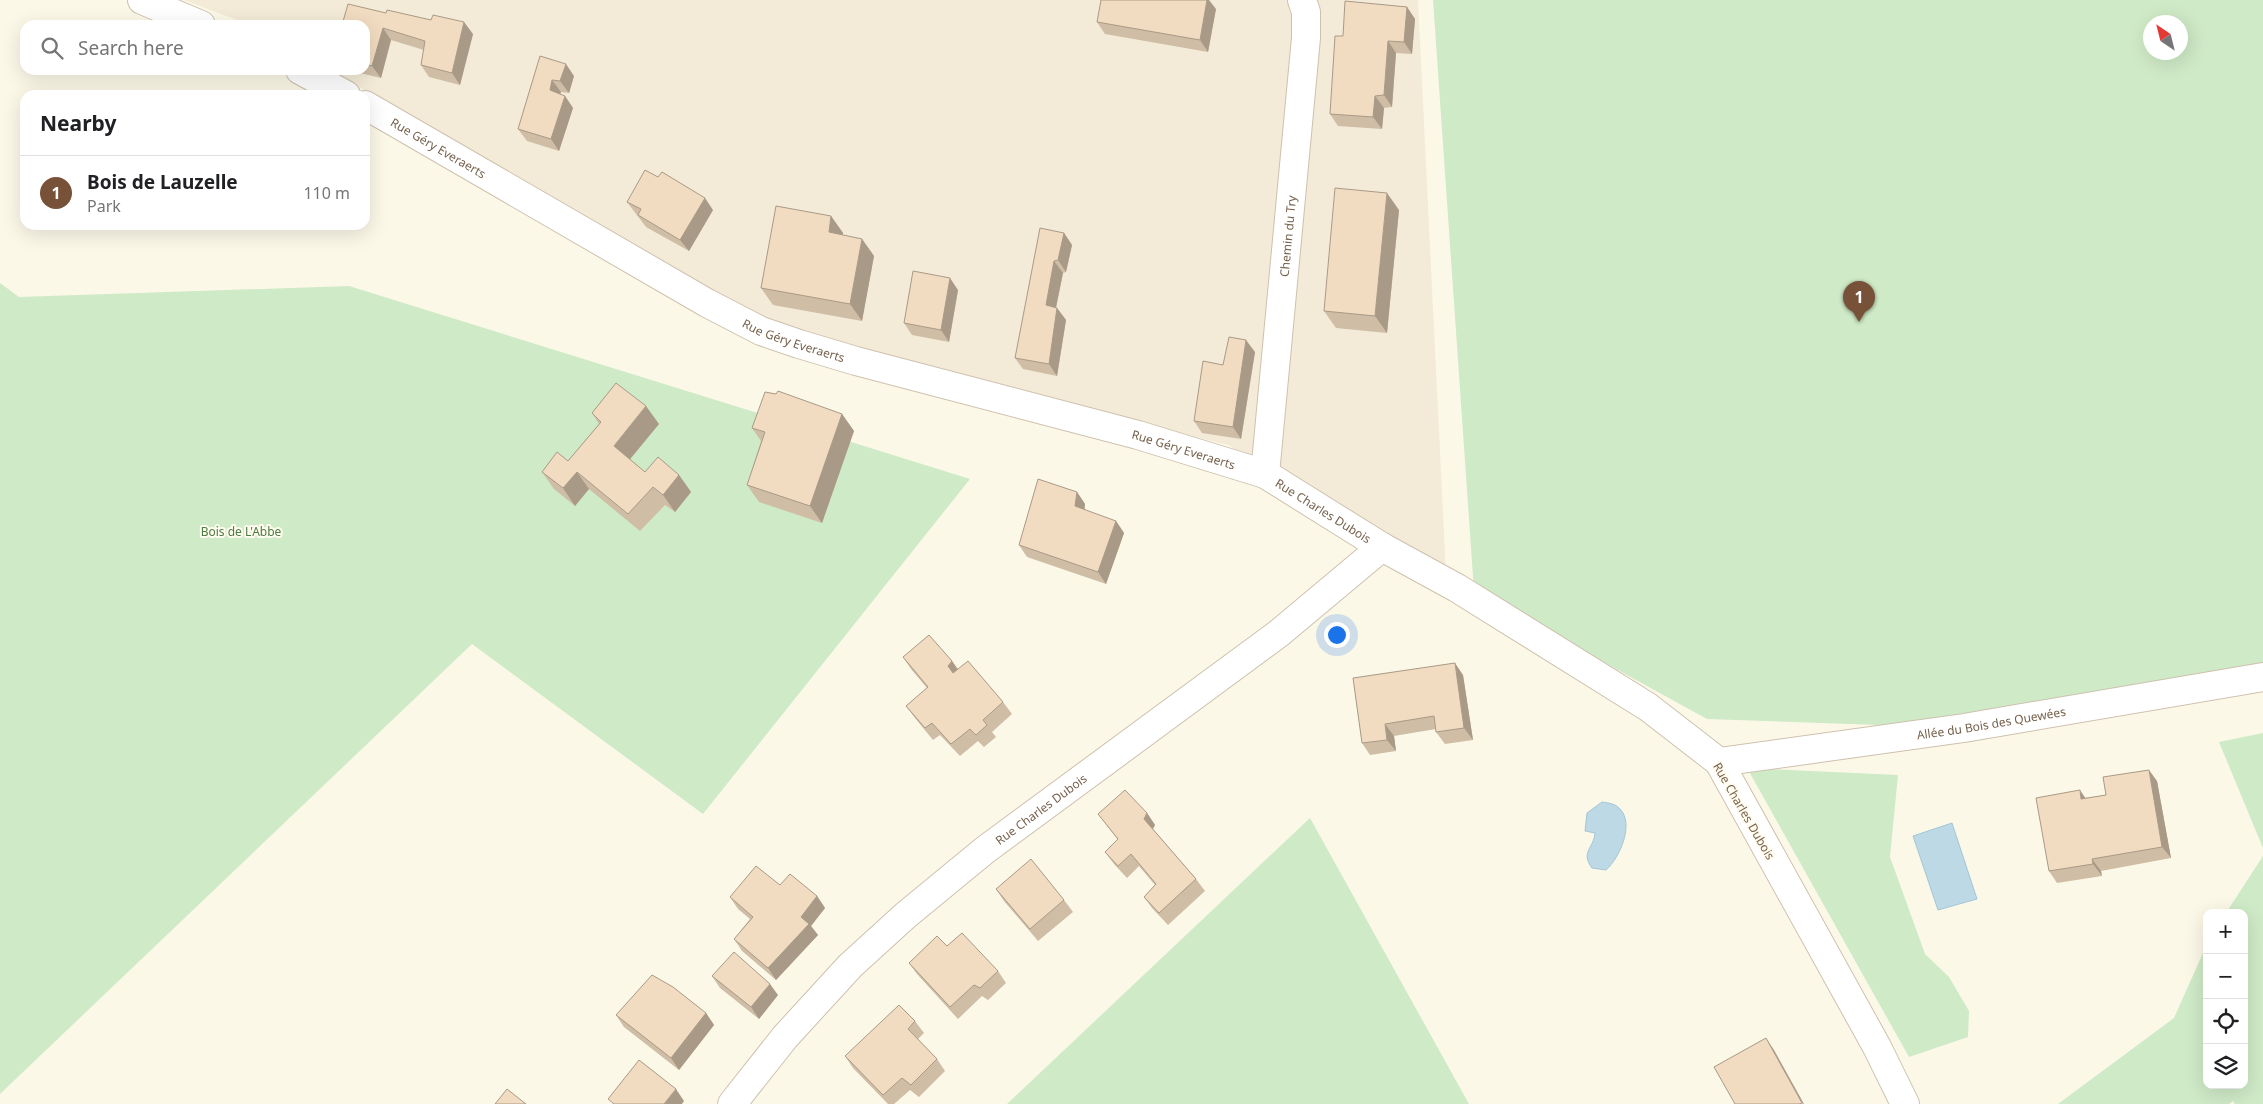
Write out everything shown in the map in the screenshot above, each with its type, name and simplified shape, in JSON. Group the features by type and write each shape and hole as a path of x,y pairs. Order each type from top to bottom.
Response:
{"street":[{"path":"142,0 189,20"},
{"name":"Chemin du Try","path":"1265,474 1306,38 1306,12 1302,0"},
{"path":"309,75 337,90"},
{"name":"Rue Géry Everaerts","path":"370,109 707,303 761,331 856,361 1138,435 1265,474"},
{"name":"Rue Charles Dubois","path":"1265,474 1382,547 1457,588 1648,707 1719,762 1877,1047 1905,1104"},
{"name":"Rue Charles Dubois","path":"732,1104 786,1037 850,966 906,915 985,850 1278,634 1382,547"},
{"name":"Allée du Bois des Quewées","path":"1719,762 1964,728 2263,677"}],"shaded area":[{"path":"184,0 1418,0 1446,574 1228,445 761,331 737,320 370,93 370,90 364,90 340,75 370,75 370,20 237,20"}],"green space":[{"path":"1433,0 2263,0 2263,677 1964,728 1707,719 1474,591"},
{"name":"Bois de L'Abbe","path":"0,283 19,297 349,286 970,479 703,814 472,644 0,1094"},
{"path":"2263,733 2263,848 2219,742"},
{"path":"1747,768 1898,775 1890,857 1925,954 1949,977 1969,1011 1968,1037 1909,1057"},
{"path":"1310,818 1469,1104 1007,1104"},
{"path":"2263,856 2263,1104 2235,1104 2233,1101 2229,1104 2058,1104 2174,1018 2203,953 2203,1089 2248,1089 2248,909 2229,909"}],"water":[{"path":"1602,802 1618,807 1624,815 1626,823 1624,841 1616,858 1606,870 1592,868 1589,863 1587,854 1595,833 1585,831 1587,813"},
{"path":"1952,823 1977,899 1938,910 1913,836"}],"building":[{"path":"1101,0 1207,0 1200,40 1097,22"},
{"path":"1345,1 1407,7 1404,42 1388,41 1384,95 1375,96 1373,117 1330,114 1335,36 1343,36"},
{"path":"348,4 386,13 387,10 431,20 433,15 464,22 452,73 421,65 425,41 383,28 372,66 370,65 370,20 343,20"},
{"path":"540,56 566,64 560,81 552,80 550,90 565,96 551,139 518,129"},
{"path":"645,170 658,177 662,172 705,198 680,240 638,215 641,209 627,202"},
{"path":"1335,188 1387,193 1375,316 1324,311"},
{"path":"776,206 831,216 829,232 862,239 850,304 761,288"},
{"path":"1040,228 1064,233 1058,260 1054,261 1046,305 1057,308 1049,364 1015,358"},
{"path":"913,271 950,278 941,330 904,323"},
{"path":"1229,337 1246,340 1233,427 1194,421 1203,361 1223,365"},
{"path":"616,383 646,406 614,446 645,472 658,457 679,475 663,495 653,487 628,514 577,472 563,488 542,472 557,452 568,461 601,422 592,413"},
{"path":"778,391 842,414 810,506 747,485 765,432 752,428 765,392 776,394"},
{"path":"1038,479 1077,492 1075,506 1116,521 1098,572 1019,545"},
{"path":"929,635 952,661 948,666 953,673 968,661 1003,702 983,720 987,725 976,735 970,729 951,744 932,723 925,728 906,706 928,687 903,657"},
{"path":"1455,663 1464,728 1436,732 1434,716 1385,724 1387,740 1362,743 1353,678"},
{"path":"2149,770 2162,847 2092,859 2093,864 2049,871 2036,798 2080,790 2081,799 2106,795 2103,777"},
{"path":"1125,790 1147,813 1144,819 1196,879 1159,913 1144,897 1156,884 1131,854 1118,866 1105,852 1118,839 1098,814"},
{"path":"1031,859 1064,900 1030,929 996,889"},
{"path":"756,866 780,885 790,874 817,896 801,917 809,924 768,968 734,939 753,917 730,897"},
{"path":"962,933 998,971 980,988 974,985 950,1007 909,963 937,936 947,946"},
{"path":"734,952 770,984 751,1007 712,976"},
{"path":"652,975 673,987 706,1013 671,1058 616,1015"},
{"path":"899,1005 915,1021 908,1029 937,1059 911,1085 902,1078 883,1095 845,1056"},
{"path":"1766,1038 1802,1103 1735,1104 1714,1067"},
{"path":"639,1060 676,1089 664,1104 614,1104 608,1099"},
{"path":"507,1089 526,1104 495,1104"}],"place":[{"name":"Bois de Lauzelle","path":"1859,322"}]}
